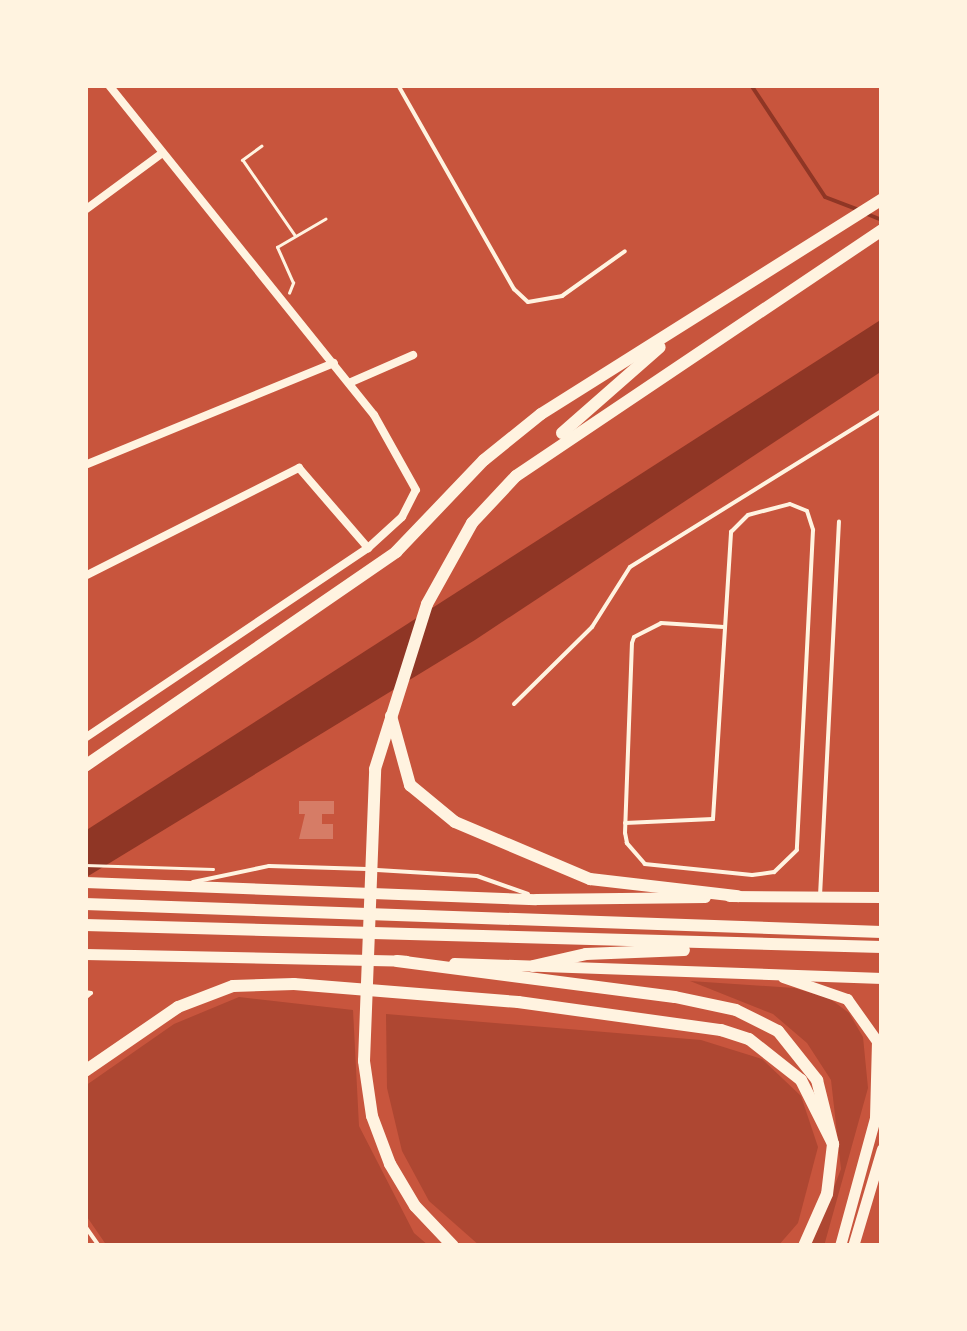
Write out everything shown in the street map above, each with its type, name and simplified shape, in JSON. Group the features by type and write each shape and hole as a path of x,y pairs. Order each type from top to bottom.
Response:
{"highway":[{"path":"85,766 382,562 484,460 541,414 881,199"},
{"path":"454,1246 416,1206 384,1152 368,1099 365,1040 372,799 390,710 451,554 516,476 541,457 882,230"},
{"path":"541,457 690,320"},
{"path":"390,710 404,773 429,806 552,866 603,882 745,896"},
{"path":"85,904 882,932"},
{"path":"85,925 882,947"},
{"path":"533,966 644,949 882,947"},
{"path":"397,961 675,997 759,1019 808,1062 833,1144 828,1194 804,1246"},
{"path":"85,1071 192,998 234,986 502,1000 721,1030 749,1039 801,1080 833,1144"}],"main road":[{"path":"85,882 536,899 882,897"},
{"path":"85,954 882,978"},
{"path":"776,974 846,998 878,1041 875,1118 840,1246"},
{"path":"853,1246 882,1149"}],"street":[{"path":"85,738 368,548 415,500 415,482 402,458 349,382 109,85"},
{"path":"85,210 161,154"},
{"path":"349,382 412,355"},
{"path":"85,465 334,363"},
{"path":"85,576 299,468 368,548"}],"lane":[{"path":"398,85 514,289 528,302 562,296 625,251"},
{"path":"514,704 592,627 630,567 882,411"},
{"path":"625,823 713,820 724,627 735,525 770,507 800,506 813,530 800,840 784,866 752,875 645,864 632,852 625,823 634,637 660,623 724,627"},
{"path":"820,896 839,521"},
{"path":"187,883 244,870 477,876 536,899"},
{"path":"745,896 752,875"},
{"path":"85,1226 98,1246"}],"path":[{"path":"262,146 243,160 296,236"},
{"path":"284,304 293,283 277,247 326,219"},
{"path":"85,864 244,870"}],"shaded area":[{"path":"882,319 882,371 475,640 85,878 85,831"},
{"path":"690,981 794,988 829,998 849,1013 863,1037 868,1088 824,1246 811,1246 841,1169 831,1080 807,1043 773,1014"},
{"path":"239,997 353,1010 359,1126 414,1233 429,1246 107,1246 85,1214 85,1086 174,1024"},
{"path":"386,1014 701,1040 762,1059 801,1096 818,1147 798,1223 778,1246 480,1246 429,1201 402,1151 387,1088"}],"building":[{"path":"299,801 334,801 334,814 322,814 322,824 333,824 333,839 299,839 305,814 299,814"}],"waterway":[{"path":"751,85 825,197 859,210"},
{"path":"867,214 882,220"}]}
